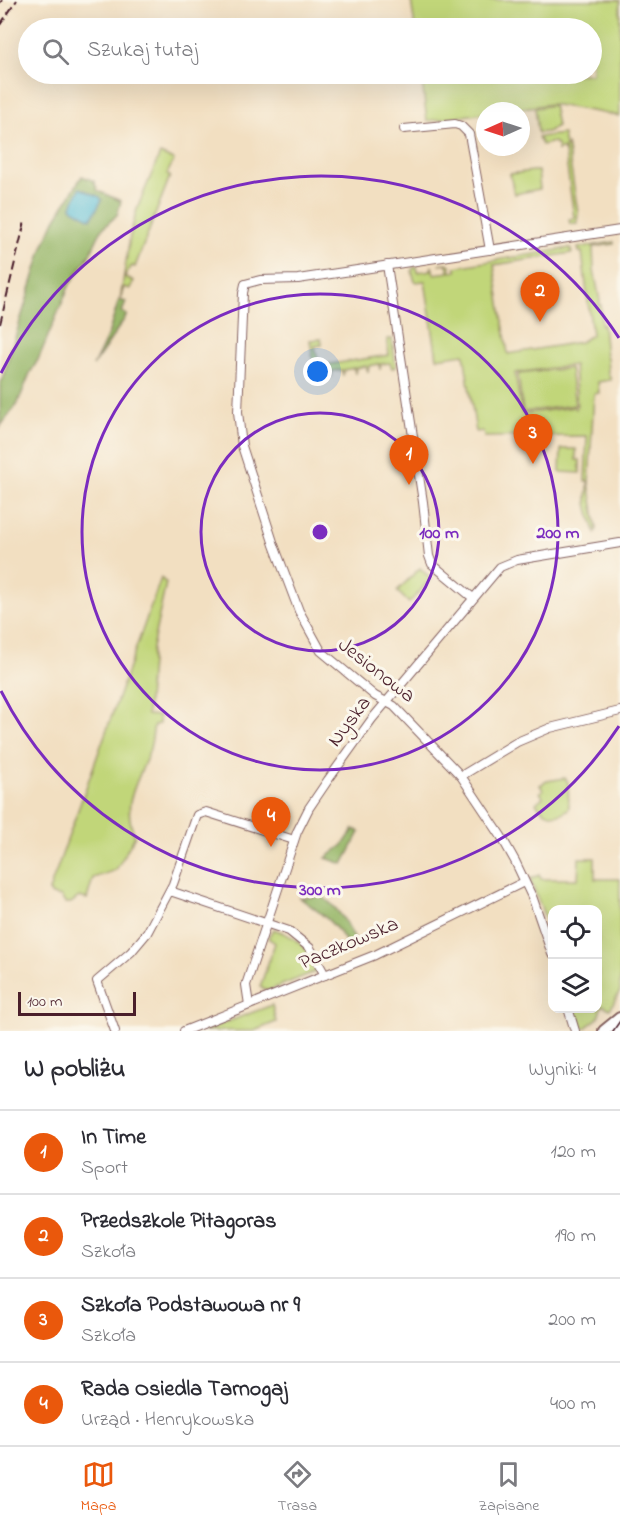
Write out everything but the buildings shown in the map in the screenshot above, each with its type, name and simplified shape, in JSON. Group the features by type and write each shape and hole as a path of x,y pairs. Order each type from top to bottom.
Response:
{"street":[{"path":"404,129 455,124 461,126 469,134 490,250"},
{"path":"473,598 432,564 429,556 387,265 620,230"},
{"name":"Jesionowa","path":"387,265 290,280 245,284 238,412 242,446 298,611 315,643 343,671 398,710 462,776 501,836 542,922 548,941"},
{"name":"Nyska","path":"249,1005 246,986 294,840 309,808 386,703 500,567 514,560 620,543"},
{"path":"462,776 517,742 550,728 620,711"},
{"path":"115,1031 97,981 144,938 170,891 197,815 206,812 294,840"},
{"name":"Paczkowska","path":"184,1031 380,953 524,882"},
{"path":"170,891 285,929 310,948 325,975"},
{"path":"570,1013 575,1031"},
{"path":"604,1031 620,1018"}],"green space":[{"path":"411,0 620,0 620,116 551,104 530,107 530,102 476,102 476,114 427,121 422,84 602,84 602,18 414,18"},
{"path":"553,105 557,126 547,132 538,133 535,108"},
{"path":"563,134 565,147 563,148 567,148 567,143 578,213 577,223 570,224 569,219 574,218 565,152 559,149 558,152 554,142 542,145 538,137"},
{"path":"160,154 174,160 167,174 170,176 135,267 132,266 124,277 134,281 130,289 124,287 120,300 130,236 137,209"},
{"path":"538,171 540,189 514,194 510,174"},
{"path":"82,176 94,181 98,191 121,201 117,215 102,229 89,256 70,284 18,403 0,427 0,386 43,247 55,220"},
{"path":"614,242 614,244 593,247 594,270 599,305 601,305 601,325 603,325 608,373 611,380 598,382 599,393 594,394 589,483 597,529 595,533 588,510 588,481 585,481 587,436 484,437 483,431 476,432 464,354 437,358 425,281 415,282 412,271 417,267 418,272 431,270 432,266 434,274 449,272 447,264 439,265 447,263 450,265 451,272 457,271 455,267 570,248 572,253 494,265 508,354 580,342 592,335 582,252 579,252 578,248","holes":["574,365 576,409 574,407 522,414 515,373"]},
{"path":"119,300 126,302 122,312 127,315 93,366 108,335"},
{"path":"321,339 322,345 315,346 319,366 389,355 387,339 392,339 396,367 392,368 390,363 381,364 380,370 379,364 369,366 368,372 366,366 356,368 355,374 354,368 344,370 343,376 342,370 332,371 332,377 330,372 320,373 320,379 316,380 310,340"},
{"path":"570,368 575,405 523,412 518,374"},
{"path":"561,449 576,449 576,460 580,460 580,473 560,472"},
{"path":"420,568 431,579 409,603 397,591"},
{"path":"161,578 166,583 152,648 147,715 159,716 159,724 154,725 150,749 132,795 129,814 135,836 116,870 93,878 87,899 79,897 71,903 65,903 61,897 52,895 49,891"},
{"path":"565,778 568,782 569,808 560,814 547,813 536,803 543,797 540,785 547,781"},
{"path":"354,829 360,832 343,864 326,858 343,845"},
{"path":"579,858 595,858 595,879 620,879 620,991 610,1009 602,1005 602,905 548,905 548,926 530,879 539,875 541,879 578,879"},
{"path":"321,896 338,912 358,946 350,949 334,926 300,898"},
{"path":"273,929 301,944 311,956 317,971 267,991 260,987 275,943 268,938"},
{"path":"272,1005 276,1022 254,1031 203,1031"},
{"path":"574,1013 600,1013 598,1018 585,1028 582,1027 580,1019 576,1020"}],"water":[{"path":"80,188 102,200 91,219 71,208"}],"tram line":[{"path":"613,1031 620,1021"}],"railway":[{"path":"0,25 17,0"},
{"path":"0,324 25,221"}],"place":[{"name":"Przedszkole Pitagoras","path":"540,322"},
{"name":"Szkoła Podstawowa nr 9","path":"533,464"},
{"name":"In Time","path":"409,485"},
{"name":"Rada Osiedla Tarnogaj","path":"271,847"}]}
